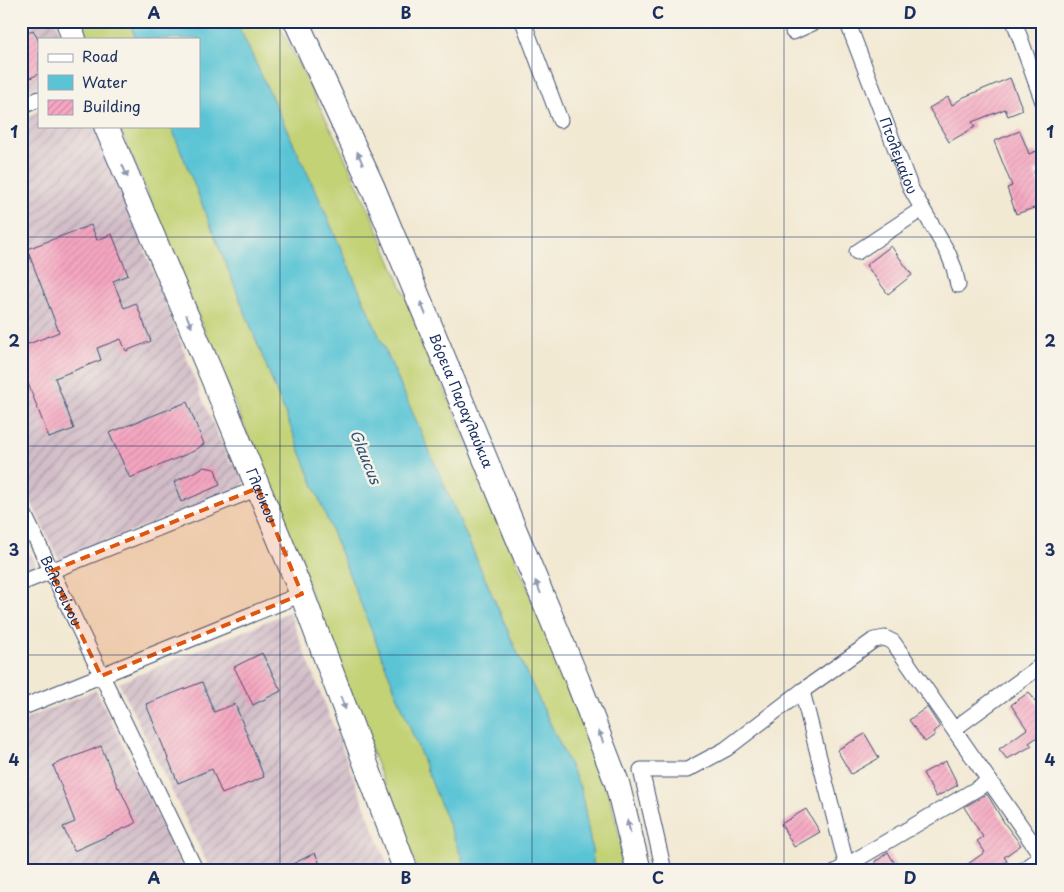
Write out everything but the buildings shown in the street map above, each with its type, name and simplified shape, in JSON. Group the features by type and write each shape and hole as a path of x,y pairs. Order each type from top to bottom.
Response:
{"main road":[{"path":"68,21 74,38"},
{"name":"Βόρεια Παραγλαύκια","path":"296,21 373,188 514,531 577,678 617,783 639,871"},
{"name":"Γλαύκου","path":"107,128 302,594 406,871"}],"street":[{"path":"523,21 560,120"},
{"path":"793,32 817,21"},
{"name":"Πτολεμαίου","path":"847,21 911,189 948,253 958,285"},
{"path":"1014,21 1043,102"},
{"path":"21,106 38,99"},
{"path":"857,252 922,208"},
{"path":"21,583 258,488"},
{"name":"Βελεστίνου","path":"21,508 196,871"},
{"path":"21,708 302,594"},
{"path":"664,871 641,770 687,770 726,749 802,691 874,640 885,638 893,642 1042,857 1022,871"},
{"path":"954,729 1043,664"},
{"path":"802,691 844,869 990,781"}],"highlighted area":[{"path":"258,488 302,594 101,676 51,571"}],"shaded area":[{"path":"21,21 56,21 62,38 38,38 38,86 21,94"},
{"path":"38,111 38,128 95,128 158,283 201,396 230,463 239,466 245,481 241,487 59,560 21,481 21,119"},
{"path":"21,536 37,568 21,575"},
{"path":"289,612 390,871 211,871 119,683"},
{"path":"96,690 184,871 21,871 21,721"}],"green space":[{"path":"78,21 129,21 136,38 85,38"},
{"path":"236,21 277,21 371,214 602,765 622,846 620,871 594,871 581,789 525,670 318,196"},
{"path":"120,128 172,128 467,871 418,871 275,500"}],"water":[{"name":"Glaucus","path":"129,21 236,21 318,196 525,670 581,789 594,871 467,871 172,128 200,128 200,38 136,38"}]}
